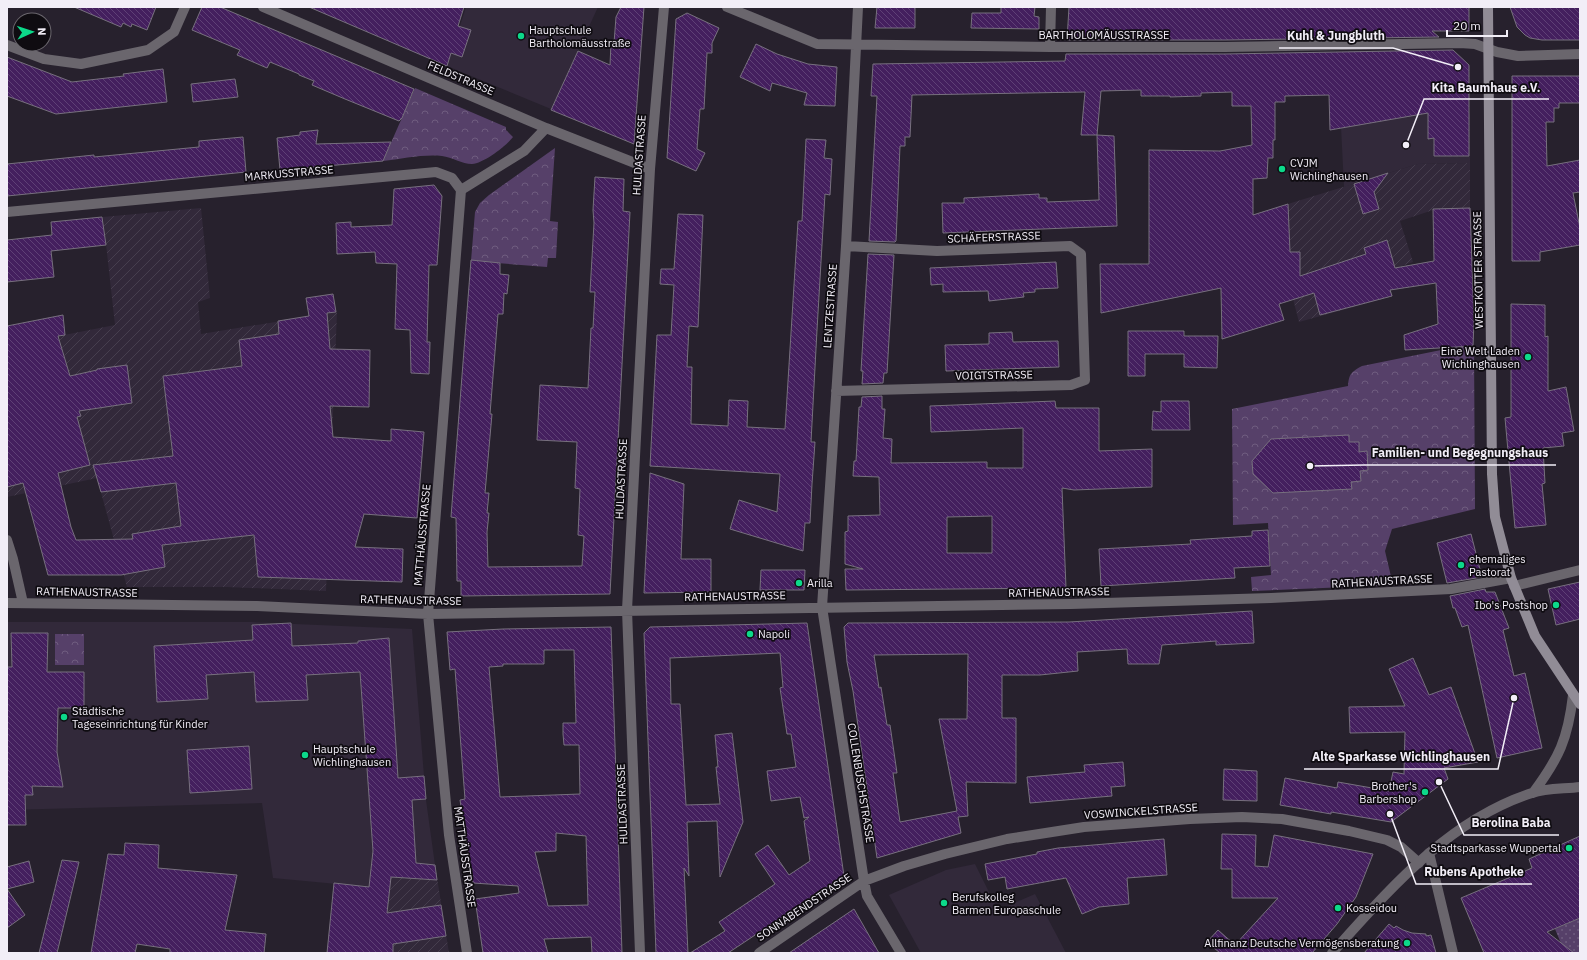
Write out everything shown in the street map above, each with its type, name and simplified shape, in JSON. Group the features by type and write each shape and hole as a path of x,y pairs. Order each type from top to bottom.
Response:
{"main road":[{"name":"WESTKOTTER STRASSE","path":"1488,7 1492,474 1495,517 1512,582 1535,636 1556,665 1573,696 1580,704"}],"street":[{"path":"7,45 44,59 81,64 148,50 174,32 186,7"},
{"name":"FELDSTRASSE","path":"263,7 546,128 650,169"},
{"name":"HULDASTRASSE","path":"640,953 626,610 650,169 664,7"},
{"name":"BARTHOLOMÄUSSTRASSE","path":"727,7 817,44 1050,47 1225,47 1460,43 1475,44 1488,47 1497,52 1518,56 1580,54"},
{"name":"LENTZESTRASSE","path":"822,607 846,246 858,7"},
{"path":"1050,47 1051,7"},
{"path":"462,190 524,151 546,128"},
{"name":"MARKUSSTRASSE","path":"7,212 436,172 452,178 462,190"},
{"name":"MATTHÄUSSTRASSE","path":"462,190 428,614 448,835 466,953"},
{"name":"SCHÄFERSTRASSE","path":"846,246 937,251 1070,246 1081,254 1083,314"},
{"name":"VOIGTSTRASSE","path":"836,390 1071,385 1085,380 1083,314"},
{"name":"RATHENAUSTRASSE","path":"7,540 13,559 22,603 257,606 428,614 1071,604 1271,598 1451,589 1512,582 1580,570"},
{"path":"7,603 22,603"},
{"name":"COLLENBUSCHSTRASSE","path":"822,607 867,896 901,953"},
{"path":"1533,792 1549,772 1560,753 1570,722 1573,696"},
{"path":"1332,953 1388,892 1429,853 1450,836 1495,808 1533,792 1580,787"},
{"name":"VOSWINCKELSTRASSE","path":"864,881 917,862 1007,839 1084,827 1190,819 1242,817 1296,821 1387,840 1401,847 1419,863"},
{"path":"1429,853 1453,953"},
{"name":"SONNABENDSTRASSE","path":"758,953 864,881"}],"shaded area":[{"name":"Hauptschule Bartholomäusstraße","path":"466,7 598,7 551,109 447,66"},
{"path":"1417,113 1470,113 1470,163 1418,164 1344,187 1341,127"},
{"path":"1470,163 1470,209 1433,210 1400,221 1413,262 1385,272 1393,296 1299,322 1293,299 1222,320 1220,288 1220,225 1418,164"},
{"path":"201,208 210,298 198,302 201,334 337,312 326,591 227,587 127,587 97,478 7,497 7,436 81,416 59,336 115,325 103,217"},
{"path":"7,622 251,622 412,629 426,800 435,865 372,860 369,887 273,878 262,803 7,810"},
{"path":"372,860 435,865 449,953 383,953 389,889"},
{"name":"Berufskolleg Barmen Europaschule","path":"975,864 998,910 1035,894 1066,953 921,953 889,895 946,870"}],"green space":[{"path":"415,88 506,127 506,130 513,137 494,154 482,161 472,164 446,157 435,156 420,156 383,161"},
{"path":"555,148 550,221 558,222 556,258 548,258 547,267 471,261 475,212 480,203"},
{"path":"1474,346 1475,509 1392,529 1385,551 1393,585 1252,591 1251,577 1271,575 1268,523 1233,525 1232,409 1348,386 1351,374 1362,366 1451,348"},
{"path":"55,634 84,634 84,665 55,665"},
{"path":"1580,918 1580,953 1565,953 1555,929"}],"building":[{"path":"74,7 156,7 147,30 132,24 131,27 123,23 121,27"},
{"path":"202,7 220,7 414,89 402,118 399,121 312,85 314,81 270,62 267,68 237,55 240,50 192,30"},
{"path":"309,7 464,7 458,26 471,30 462,57 451,53 447,66"},
{"path":"621,7 644,7 634,144 551,110 578,51 610,65 611,43 614,43 616,17"},
{"path":"877,7 915,7 915,28 875,28"},
{"path":"1001,7 1035,7 1034,16 1039,17 1039,29 971,28 972,13 1001,13"},
{"path":"1069,7 1469,7 1469,31 1432,31 1439,37 1225,40 1067,40"},
{"path":"1510,7 1580,7 1580,40 1542,40 1530,38 1517,27"},
{"path":"687,13 719,28 712,43 712,53 707,53 704,109 700,109 697,149 705,153 696,171 667,158 676,19"},
{"path":"756,44 777,54 808,64 837,67 835,106 804,105 807,93 772,83 770,91 740,77"},
{"path":"1453,50 1469,65 1469,156 1434,156 1434,138 1428,139 1428,113 1330,130 1329,95 1285,96 1285,102 1275,102 1275,140 1273,140 1273,158 1268,158 1267,178 1253,179 1253,215 1288,204 1290,252 1300,252 1300,276 1366,254 1364,248 1387,240 1395,268 1434,261 1433,209 1470,208 1474,321 1473,346 1405,350 1404,335 1438,324 1436,283 1390,290 1392,296 1320,315 1314,293 1279,304 1284,320 1222,339 1221,288 1101,313 1100,264 1149,264 1149,150 1220,151 1252,145 1251,106 1232,106 1232,92 1201,93 1201,96 1170,97 1141,96 1141,90 1101,91 1097,135 1081,135 1085,92 912,95 910,137 905,137 905,146 900,146 896,241 869,241 877,96 871,96 873,64 1065,61 1066,54 1225,54"},
{"path":"7,57 72,82 124,76 123,74 163,69 167,102 56,114 7,96"},
{"path":"1512,76 1580,76 1580,103 1559,103 1559,108 1554,108 1554,122 1546,122 1547,166 1580,160 1580,192 1573,193 1580,228 1580,245 1540,252 1540,261 1512,261"},
{"path":"235,79 238,97 193,102 191,84"},
{"path":"318,130 316,144 391,142 383,161 280,170 277,138 300,135 300,132"},
{"path":"1097,135 1114,136 1117,226 943,233 942,203 964,203 964,198 1039,194 1039,198 1047,198 1047,202 1099,200"},
{"path":"243,137 246,172 7,196 7,164 94,155 94,157 199,147 199,141"},
{"path":"806,139 826,140 824,158 832,159 830,195 825,194 811,442 815,442 810,523 805,523 803,551 730,529 739,500 777,512 780,474 650,466 657,335 671,335 674,285 660,284 661,269 674,269 678,214 703,215 698,327 689,326 687,367 692,367 691,424 728,426 729,400 748,401 747,427 785,429 798,221 802,221"},
{"path":"1388,173 1374,192 1379,209 1363,214 1354,184"},
{"path":"595,177 624,179 623,211 630,212 610,594 461,596 461,581 457,581 456,518 451,517 471,260 500,263 500,274 509,275 507,294 504,293 503,314 498,314 490,414 492,414 485,493 489,493 487,513 489,513 487,532 488,567 582,566 584,536 578,535 580,489 575,488 577,442 537,440 540,385 588,388 591,328 593,328 595,292 590,292"},
{"path":"434,185 442,196 437,265 429,265 427,342 430,342 429,374 411,373 410,330 395,329 397,264 376,263 375,252 337,254 336,223 351,222 351,227 392,225 394,189"},
{"path":"102,217 106,245 51,251 54,277 7,282 7,240 52,235 51,222"},
{"path":"868,254 894,255 887,373 884,373 883,383 862,384 863,371 861,371"},
{"path":"1056,262 1058,288 1035,289 1035,292 1023,293 1024,297 989,301 988,291 943,292 943,284 931,285 930,268"},
{"path":"333,294 336,312 327,313 330,349 370,350 369,407 330,406 333,437 391,441 391,429 424,432 417,518 364,514 355,547 403,549 402,582 258,577 254,535 162,545 165,567 121,575 48,575 23,483 7,487 7,326 63,315 65,335 58,336 70,376 97,369 127,365 132,403 79,411 81,416 77,417 90,465 58,473 71,527 76,540 133,539 132,534 181,526 176,483 101,492 93,465 173,456 163,376 242,366 239,340 279,334 278,321 309,316 306,298"},
{"path":"1511,304 1545,305 1545,337 1548,336 1548,391 1566,387 1574,431 1562,433 1564,446 1543,448 1545,483 1542,484 1546,525 1515,528 1505,418 1511,417"},
{"path":"1128,331 1184,331 1184,336 1218,336 1217,368 1184,367 1184,354 1145,354 1145,376 1128,376"},
{"path":"1012,332 1013,342 1058,341 1059,367 946,371 945,345 989,344 989,333"},
{"path":"882,396 882,409 885,409 883,438 892,439 891,463 987,462 987,468 1023,468 1023,428 931,432 930,406 1055,401 1056,408 1099,408 1099,451 1152,449 1152,487 1074,490 1062,488 1066,588 846,590 845,569 863,569 845,564 845,532 848,531 848,516 880,515 879,477 853,476 854,461 856,461 859,407 861,407 862,397","holes":["992,516 992,553 947,553 947,517"]},
{"path":"1161,401 1189,401 1190,430 1152,430 1153,411 1161,412"},
{"path":"1349,435 1349,442 1359,442 1359,452 1367,451 1368,470 1360,471 1361,481 1351,482 1352,489 1273,493 1253,474 1252,461 1271,439"},
{"path":"650,473 684,484 681,559 711,559 711,592 644,593"},
{"path":"1268,530 1270,566 1234,568 1235,578 1101,586 1099,549 1191,544 1190,540 1252,536 1252,531"},
{"name":"ehemaliges Pastorat","path":"1471,534 1482,577 1447,583 1437,543"},
{"path":"761,570 805,570 804,590 760,590"},
{"path":"1580,582 1580,619 1556,625 1548,589"},
{"path":"1485,589 1486,592 1495,592 1509,628 1503,630 1514,676 1525,673 1542,748 1497,758 1468,625 1462,627 1455,608 1453,608 1450,596"},
{"path":"1252,611 1254,643 1216,645 1216,641 1162,645 1159,664 1128,664 1127,649 1077,652 1078,671 1040,675 1002,675 1002,718 1016,718 1016,783 966,782 968,816 958,817 961,833 877,858 853,691 847,662 844,627 848,623 1069,622","holes":["968,654 967,719 939,719 957,811 900,822 893,773 897,773 890,725 887,725 874,655"]},
{"path":"291,623 292,646 358,643 358,641 389,638 398,778 424,776 426,799 412,800 416,863 435,865 437,880 391,877 387,913 441,905 446,936 393,944 393,953 327,953 334,883 369,887 373,851 360,672 306,675 308,700 256,702 254,672 206,675 208,699 157,702 154,646 253,640 252,625"},
{"path":"807,623 844,876 728,953 690,953 725,931 719,922 775,884 755,854 768,845 789,875 810,861 804,821 809,817 804,818 800,797 771,801 767,771 796,767 791,734 787,734 780,688 783,687 780,653 670,658 671,704 680,704 686,805 720,804 716,767 718,767 715,735 732,733 743,822 720,877 717,821 687,822 689,876 684,868 688,953 656,953 644,633 650,627"},
{"path":"611,627 622,953 592,953 591,937 544,939 548,953 483,953 475,899 519,893 518,886 473,883 460,800 465,799 455,669 450,670 447,632 503,629","holes":["544,650 574,650 576,723 563,723 563,734 564,745 579,745 580,794 500,797 489,667 503,666 503,664 544,664","556,833 586,836 588,905 548,906 535,852 556,851"]},
{"path":"11,633 48,633 47,672 84,672 84,708 58,708 57,752 63,787 32,786 33,795 25,795 26,825 7,825 7,667 12,667"},
{"path":"1413,658 1429,695 1451,687 1478,762 1444,768 1448,779 1391,822 1280,805 1285,778 1337,788 1338,782 1389,791 1393,772 1404,774 1405,732 1350,733 1349,707 1405,706 1389,669"},
{"path":"249,746 252,789 190,793 187,750"},
{"path":"1123,762 1125,786 1111,787 1112,796 1030,803 1027,777 1085,772 1084,765"},
{"path":"1224,769 1257,771 1257,801 1223,800"},
{"path":"1222,834 1256,835 1255,866 1268,867 1274,835 1373,854 1356,897 1337,924 1312,953 1220,953 1207,942 1218,930 1235,945 1278,898 1232,898 1232,869 1221,869"},
{"path":"1580,836 1580,918 1547,932 1574,953 1484,953 1461,898 1532,868 1529,859"},
{"path":"1164,839 1167,875 1127,878 1129,904 1099,907 1082,914 1066,878 1007,889 1005,877 988,880 985,864 1037,854 1037,852 1058,848"},
{"path":"125,843 159,845 158,868 237,875 225,930 266,934 264,953 170,953 170,949 137,944 135,953 91,953 108,854 124,855"},
{"path":"62,860 79,862 57,953 39,953"},
{"path":"29,861 34,882 7,889 7,867"},
{"path":"7,889 25,915 7,928"},
{"path":"854,909 879,953 789,953 814,936"},
{"path":"1389,924 1394,928 1396,926 1412,933 1426,934 1426,936 1431,935 1436,953 1364,953"}],"place":[{"name":"Hauptschule Bartholomäusstraße","path":"521,36"},
{"name":"Kuhl & Jungbluth","path":"1458,67"},
{"name":"Kita Baumhaus e.V.","path":"1406,145"},
{"name":"CVJM Wichlinghausen","path":"1282,169"},
{"name":"Eine Welt Laden Wichlinghausen","path":"1528,357"},
{"name":"Familien- und Begegnungshaus","path":"1310,466"},
{"name":"ehemaliges Pastorat","path":"1461,565"},
{"name":"Arilla","path":"799,583"},
{"name":"Ibo's Postshop","path":"1556,605"},
{"name":"Napoli","path":"750,634"},
{"name":"Alte Sparkasse Wichlinghausen","path":"1514,698"},
{"name":"Städtische Tageseinrichtung für Kinder","path":"64,717"},
{"name":"Hauptschule Wichlinghausen","path":"305,755"},
{"name":"Berolina Baba","path":"1439,782"},
{"name":"Brother's Barbershop","path":"1425,792"},
{"name":"Rubens Apotheke","path":"1390,814"},
{"name":"Stadtsparkasse Wuppertal","path":"1569,848"},
{"name":"Berufskolleg Barmen Europaschule","path":"944,903"},
{"name":"Kosseidou","path":"1338,908"},
{"name":"Allfinanz Deutsche Vermögensberatung","path":"1407,943"}]}
